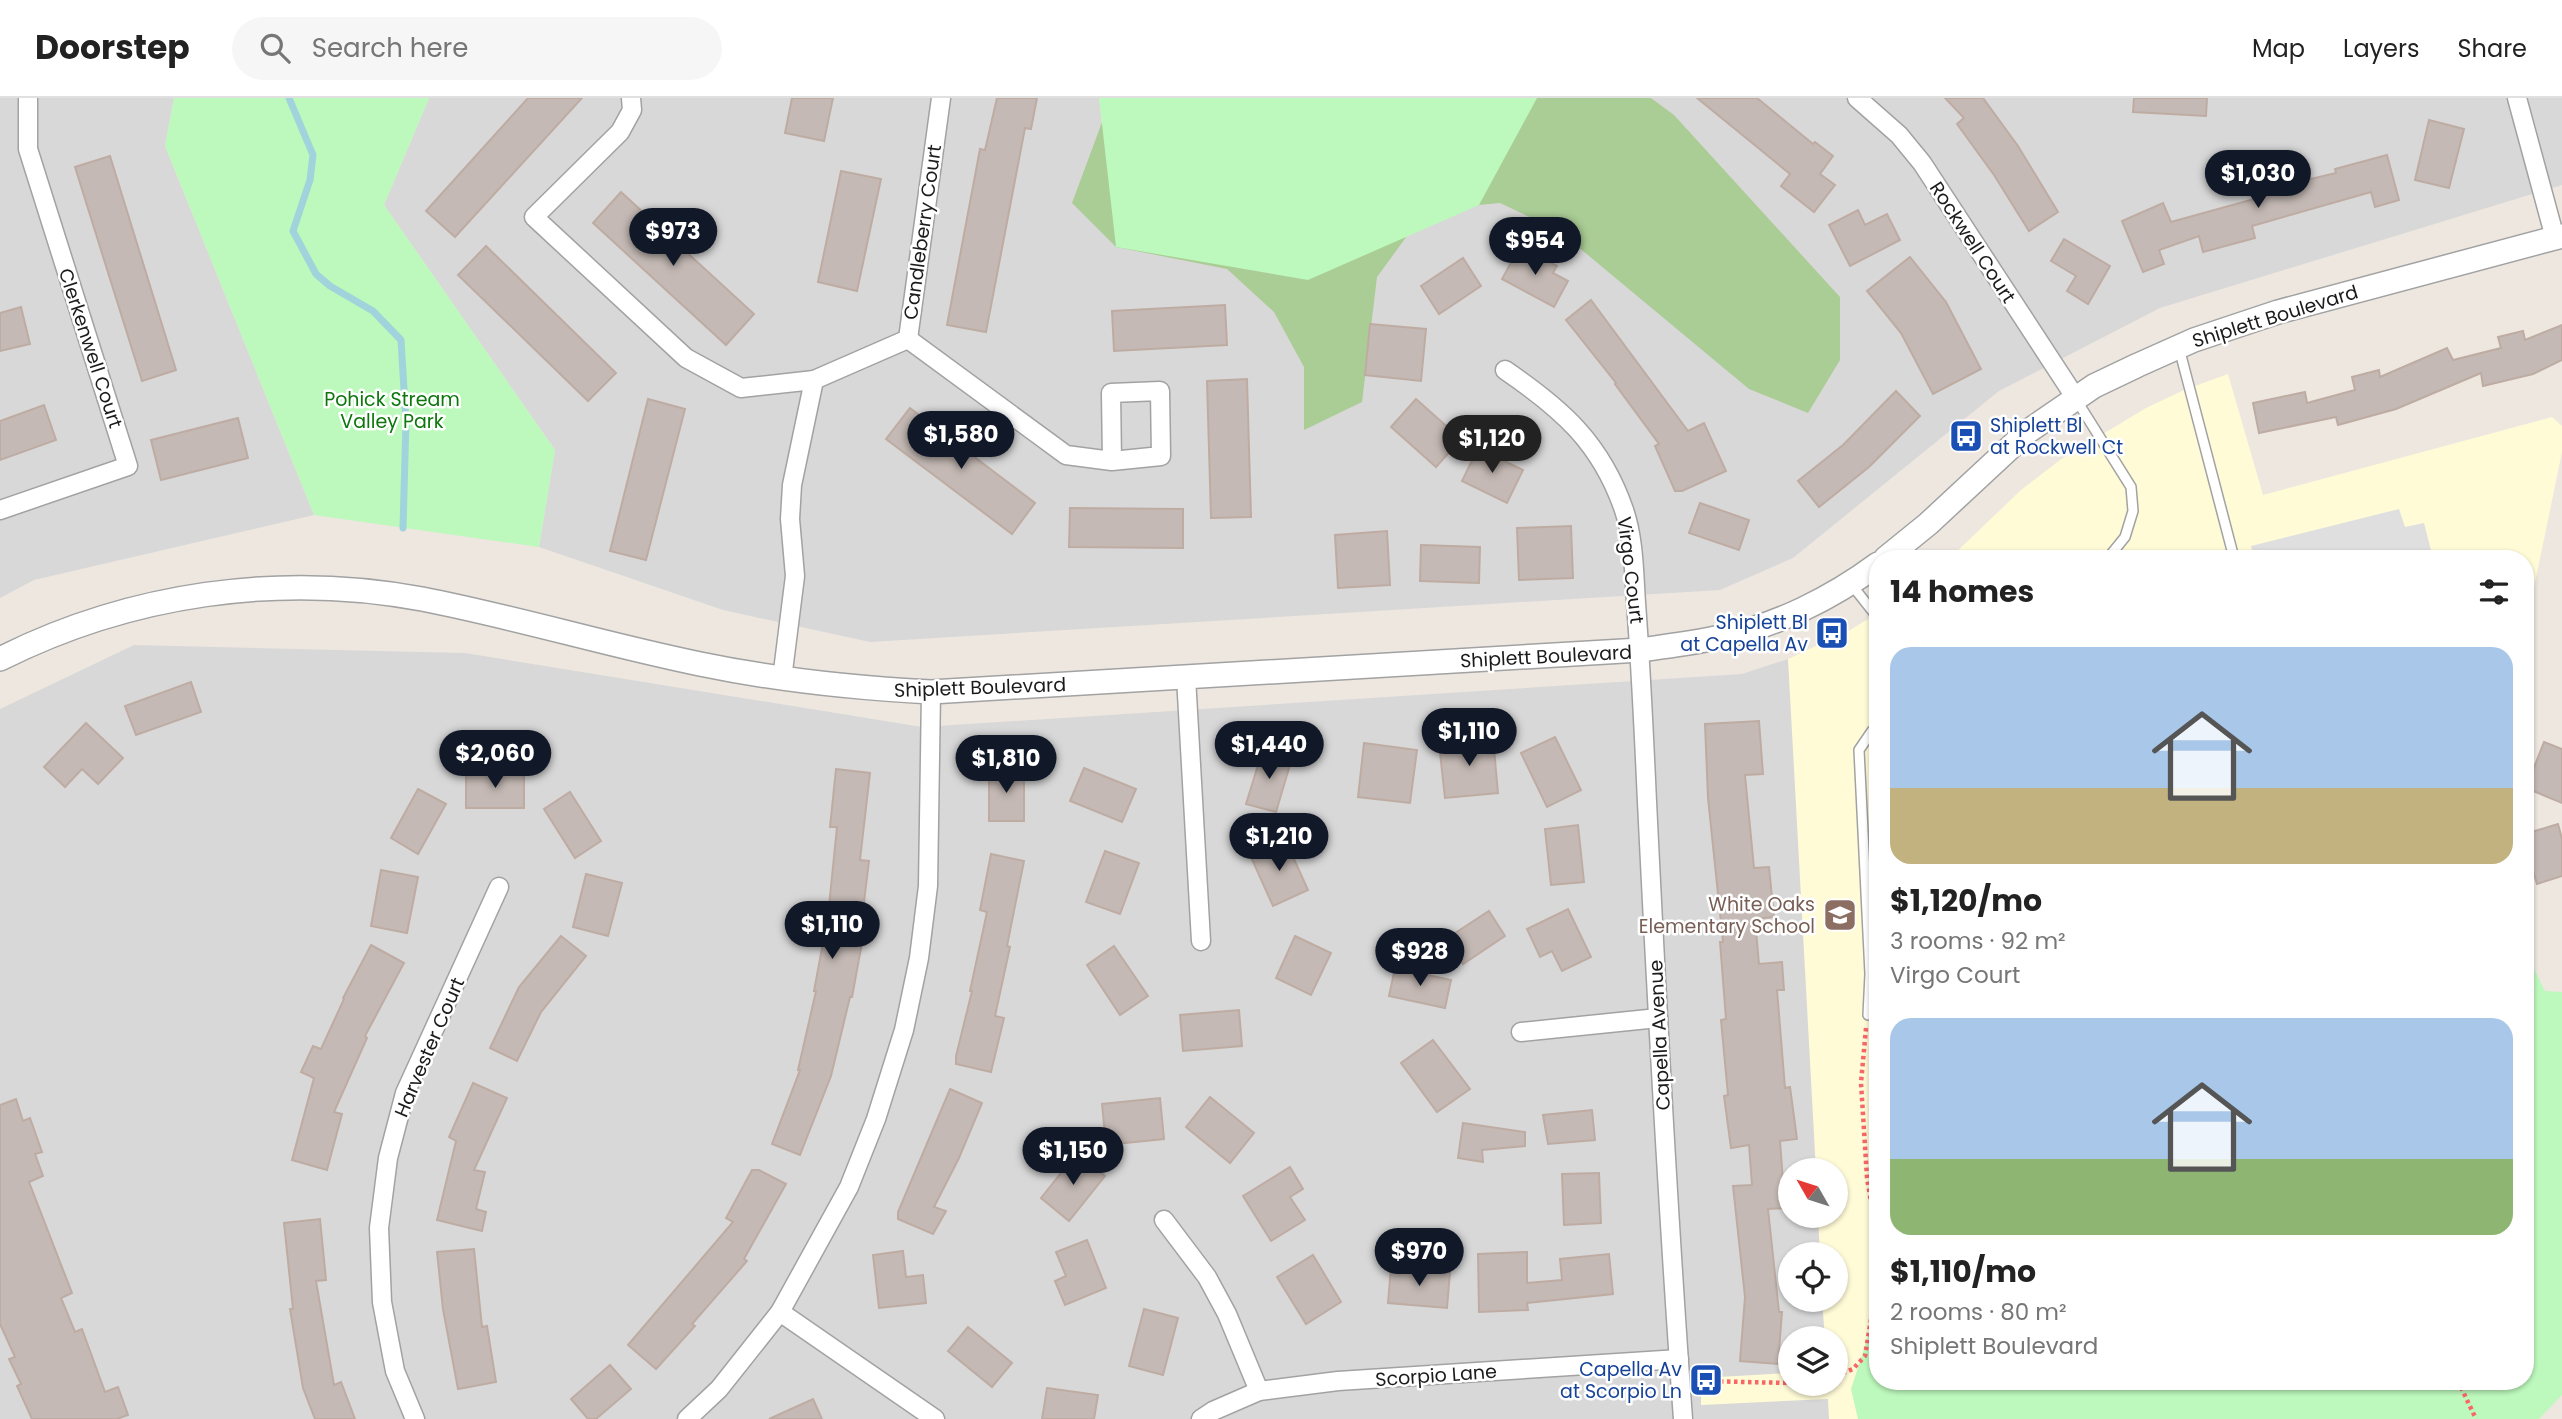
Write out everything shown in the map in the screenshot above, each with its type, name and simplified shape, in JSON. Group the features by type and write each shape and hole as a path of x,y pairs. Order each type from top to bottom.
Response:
{"street":[{"name":"Clerkenwell Court","path":"0,510 128,466 28,149 28,98"},
{"name":"Candleberry Court","path":"631,98 632,110 620,132 534,217 686,358 741,387 814,380 908,339 941,98"},
{"name":"Rockwell Court","path":"1857,98 1899,135 1922,163 2075,397"},
{"path":"2517,98 2559,237"},
{"name":"Shiplett Boulevard","path":"1896,550 1928,524 2027,432 2094,386 2179,346 2228,327 2559,237"},
{"path":"908,339 1066,455 1112,461 1161,456 1160,391 1111,393 1112,461"},
{"name":"Virgo Court","path":"1505,370 1536,391 1576,426 1597,454 1614,486 1628,525 1640,650"},
{"path":"782,680 795,576 790,519 792,485 814,380"},
{"name":"Shiplett Boulevard","path":"0,659 71,628 155,603 202,595 288,588 355,590 421,599 700,664 782,680 867,689 931,692 1640,650 1723,637 1781,618 1826,598 1869,570"},
{"name":"Capella Avenue","path":"1640,650 1658,1018 1683,1419"},
{"path":"1186,677 1201,941"},
{"path":"687,1419 719,1389 780,1312 849,1187 876,1119 904,1030 919,958 928,886 931,692"},
{"name":"Harvester Court","path":"415,1419 395,1371 382,1302 379,1228 387,1158 405,1093 499,887"},
{"path":"1521,1032 1658,1018"},
{"path":"1164,1220 1207,1277 1227,1314 1259,1391"},
{"path":"780,1312 935,1419"},
{"name":"Scorpio Lane","path":"1201,1419 1259,1391 1338,1381 1679,1360"}],"lane":[{"path":"2179,346 2232,550"},
{"path":"2075,397 2131,487 2133,511 2125,537 2114,550"},
{"path":"1850,583 1869,607"},
{"path":"1869,735 1859,750 1869,954"},
{"path":"1868,1014 1869,994"}],"path":[{"path":"1868,1014 1861,1083 1869,1190"},
{"path":"1848,1371 1865,1356 1869,1331"},
{"path":"1680,1382 1778,1383"},
{"path":"2462,1390 2476,1419"}],"shaded area":[{"path":"0,98 174,98 165,146 314,515 34,580 0,598"},
{"path":"429,98 1099,98 1116,246 1537,98 2562,98 2562,185 2160,308 1999,391 1793,558 1720,590 870,642 723,610 539,547 555,450 384,205"},
{"path":"2228,374 2263,495 2552,417 2562,426 2562,452 2534,587 2534,550 1958,550 2021,490 2060,460 2146,408"},
{"path":"2399,509 2405,527 2424,523 2431,550 2252,550 2251,546"},
{"name":"White Oaks Elementary School","path":"1869,618 1869,1390 1984,1390 2325,1419 1829,1419 1828,1399 1701,1405 1701,1378 1778,1374 1778,1396 1848,1396 1848,1326 1824,1326 1823,1312 1848,1312 1848,1242 1819,1242 1819,1228 1848,1228 1848,1158 1815,1158 1788,659"},
{"path":"134,645 465,653 922,727 1742,674 1788,659 1869,1174 1869,1316 1858,1419 0,1419 0,709"}],"green space":[{"name":"Pohick Stream Valley Park","path":"174,98 429,98 384,205 555,450 539,547 314,515 165,146"},
{"path":"1099,98 1537,98 1479,205 1308,280 1116,247"},
{"path":"1111,98 1651,98 1674,115 1840,297 1840,360 1808,413 1749,389 1559,231 1500,203 1479,205 1415,225 1377,277 1362,402 1304,430 1304,367 1274,312 1227,269 1116,247 1072,203"},
{"path":"2534,969 2545,991 2562,992 2562,1395 2539,1419 1858,1419 1851,1389 1869,1334 1869,1390 2534,1390"}],"building":[{"path":"528,98 582,98 455,237 426,211"},
{"path":"792,98 833,98 824,141 785,133"},
{"path":"997,98 1037,98 1031,129 1025,128 986,332 947,325 980,149 985,150"},
{"path":"1697,98 1757,98 1813,144 1815,142 1833,156 1820,174 1835,185 1814,212 1781,186 1790,174"},
{"path":"1945,98 1983,98 2018,146 2058,212 2029,231 1994,175 1957,124 1964,118"},
{"path":"2134,98 2207,98 2206,116 2133,112"},
{"path":"2429,120 2464,129 2449,188 2415,180"},
{"path":"2387,155 2399,200 2375,207 2371,192 2252,226 2255,238 2203,252 2199,236 2159,250 2164,264 2143,272 2122,221 2163,203 2171,222 2265,196 2262,183 2292,174 2294,183 2336,173 2335,169"},
{"path":"110,156 176,370 142,381 75,167"},
{"path":"841,171 881,179 857,291 818,282"},
{"path":"621,192 754,314 726,345 593,223"},
{"path":"1858,210 1865,225 1887,214 1900,240 1850,266 1829,225"},
{"path":"2064,239 2110,266 2088,304 2067,291 2076,276 2051,261"},
{"path":"486,246 616,373 588,401 458,275"},
{"path":"1520,246 1557,266 1553,273 1568,281 1554,307 1502,279"},
{"path":"1910,257 1946,302 1981,369 1933,394 1901,333 1867,291"},
{"path":"1463,258 1481,286 1439,314 1421,286"},
{"path":"1591,300 1688,431 1704,423 1726,471 1682,491 1675,491 1655,446 1659,444 1616,383 1566,320"},
{"path":"1225,305 1227,345 1114,351 1112,311"},
{"path":"21,307 30,344 0,351 0,313"},
{"path":"1370,324 1426,329 1421,381 1365,375"},
{"path":"2562,325 2562,360 2533,374 2483,386 2481,373 2396,409 2338,425 2336,417 2259,433 2253,403 2305,392 2307,403 2355,390 2352,377 2379,370 2380,377 2447,348 2453,360 2501,348 2498,337 2523,331 2525,340"},
{"path":"1247,379 1251,517 1211,518 1207,381"},
{"path":"1896,391 1920,416 1869,467 1819,507 1798,481 1843,445"},
{"path":"648,399 685,409 646,560 610,551"},
{"path":"1416,399 1461,439 1436,467 1391,427"},
{"path":"44,405 56,440 0,460 0,421"},
{"path":"910,408 1035,503 1012,534 886,439"},
{"path":"238,418 248,458 161,480 151,440"},
{"path":"1478,448 1523,470 1507,503 1462,481"},
{"path":"1700,503 1749,520 1739,550 1689,533"},
{"path":"1070,508 1183,509 1183,548 1069,547"},
{"path":"1571,526 1573,578 1519,580 1517,528"},
{"path":"1387,531 1390,585 1338,588 1335,535"},
{"path":"1421,545 1480,547 1479,583 1420,581"},
{"path":"191,682 201,712 136,735 125,706"},
{"path":"1759,721 1763,774 1745,775 1754,868 1769,867 1774,917 1755,919 1759,964 1782,962 1784,990 1777,990 1785,1088 1790,1087 1797,1139 1780,1141 1778,1208 1768,1209 1778,1312 1782,1312 1781,1326 1778,1326 1778,1364 1740,1361 1745,1297 1733,1186 1752,1185 1749,1145 1731,1148 1724,1096 1728,1095 1721,1020 1726,1019 1720,942 1723,942 1708,798 1705,724"},
{"path":"86,723 123,758 98,784 82,769 65,787 44,767"},
{"path":"1555,737 1581,790 1547,807 1521,753"},
{"path":"1493,738 1498,793 1445,798 1439,744"},
{"path":"2544,742 2562,749 2562,803 2534,791 2534,768"},
{"path":"1364,743 1417,750 1410,803 1358,797"},
{"path":"1263,749 1292,758 1276,812 1246,804"},
{"path":"1084,768 1136,789 1122,822 1070,801"},
{"path":"836,769 870,773 860,860 869,861 859,943 862,943 852,997 831,1076 800,1155 772,1144 800,1070 816,991 828,916 837,827 830,827"},
{"path":"989,770 1024,770 1024,821 989,821"},
{"path":"466,772 524,772 524,808 466,808"},
{"path":"418,789 446,804 418,854 391,838"},
{"path":"570,792 601,841 575,858 544,809"},
{"path":"2558,824 2562,839 2562,876 2537,884 2534,874 2534,831"},
{"path":"1578,825 1584,882 1551,885 1545,829"},
{"path":"1285,839 1308,890 1273,906 1250,855"},
{"path":"1105,851 1139,863 1120,914 1086,902"},
{"path":"991,854 1024,861 995,1016 1004,1018 991,1072 956,1064 956,1056 987,912 980,910"},
{"path":"381,870 418,877 407,933 371,926"},
{"path":"586,874 622,883 608,936 573,927"},
{"path":"1568,909 1591,957 1562,971 1552,951 1540,957 1527,929"},
{"path":"1489,911 1505,936 1463,964 1446,939"},
{"path":"561,936 586,956 541,1012 517,1061 490,1048 519,987"},
{"path":"1295,936 1331,953 1311,995 1276,978"},
{"path":"371,945 404,963 365,1036 367,1038 334,1112 342,1114 327,1170 292,1160 314,1078 301,1072 313,1046 321,1049 343,998"},
{"path":"1114,946 1148,996 1120,1015 1087,965"},
{"path":"1395,968 1451,980 1445,1008 1389,996"},
{"path":"1239,1010 1242,1046 1183,1051 1180,1015"},
{"path":"1433,1040 1470,1089 1437,1112 1401,1063"},
{"path":"473,1083 507,1098 474,1170 485,1172 476,1209 486,1212 482,1231 437,1220 456,1141 449,1137"},
{"path":"950,1089 982,1103 959,1158 934,1207 946,1211 933,1234 898,1219 898,1212"},
{"path":"1210,1097 1254,1133 1230,1163 1186,1127"},
{"path":"1160,1098 1164,1139 1106,1145 1102,1104"},
{"path":"16,1099 23,1121 30,1118 42,1152 35,1154 43,1176 29,1182 72,1293 61,1298 75,1332 82,1329 105,1392 118,1387 128,1415 117,1419 32,1419 17,1386 21,1384 9,1359 15,1357 0,1324 0,1105"},
{"path":"1592,1110 1595,1140 1548,1144 1543,1115"},
{"path":"1463,1123 1525,1132 1525,1146 1482,1150 1483,1162 1458,1158"},
{"path":"1077,1153 1105,1176 1069,1221 1041,1198"},
{"path":"1290,1167 1303,1189 1290,1197 1305,1220 1271,1241 1243,1196"},
{"path":"752,1170 759,1170 786,1184 744,1259 747,1261 692,1324 695,1326 656,1369 628,1345 733,1222 726,1218"},
{"path":"1599,1173 1601,1223 1564,1225 1562,1174"},
{"path":"320,1219 326,1280 316,1281 334,1385 341,1382 355,1419 315,1419 303,1388 290,1309 293,1309 284,1223"},
{"path":"1087,1240 1106,1288 1065,1305 1055,1281 1066,1276 1056,1252"},
{"path":"474,1249 482,1327 487,1326 496,1382 458,1389 443,1309 437,1252"},
{"path":"903,1251 906,1277 923,1275 926,1303 879,1308 873,1255"},
{"path":"1527,1252 1527,1283 1562,1280 1560,1259 1609,1254 1613,1294 1527,1303 1528,1310 1479,1312 1478,1254"},
{"path":"1313,1255 1341,1302 1306,1324 1277,1277"},
{"path":"1391,1267 1450,1272 1447,1308 1388,1303"},
{"path":"1144,1309 1178,1318 1163,1375 1129,1366"},
{"path":"968,1327 1012,1363 992,1387 948,1351"},
{"path":"610,1365 631,1389 596,1419 588,1419 571,1399"},
{"path":"1047,1388 1098,1395 1094,1419 1042,1419"},
{"path":"813,1399 822,1419 769,1419"}],"waterway":[{"path":"289,98 313,155 310,180 293,231 316,274 330,286 373,311 401,340 406,422 403,528"}],"place":[{"name":"Shiplett Bl at Rockwell Ct","path":"1966,436"},
{"name":"Shiplett Bl at Capella Av","path":"1832,633"},
{"name":"White Oaks Elementary School","path":"1840,915"},
{"name":"Capella Av at Scorpio Ln","path":"1706,1380"}]}
